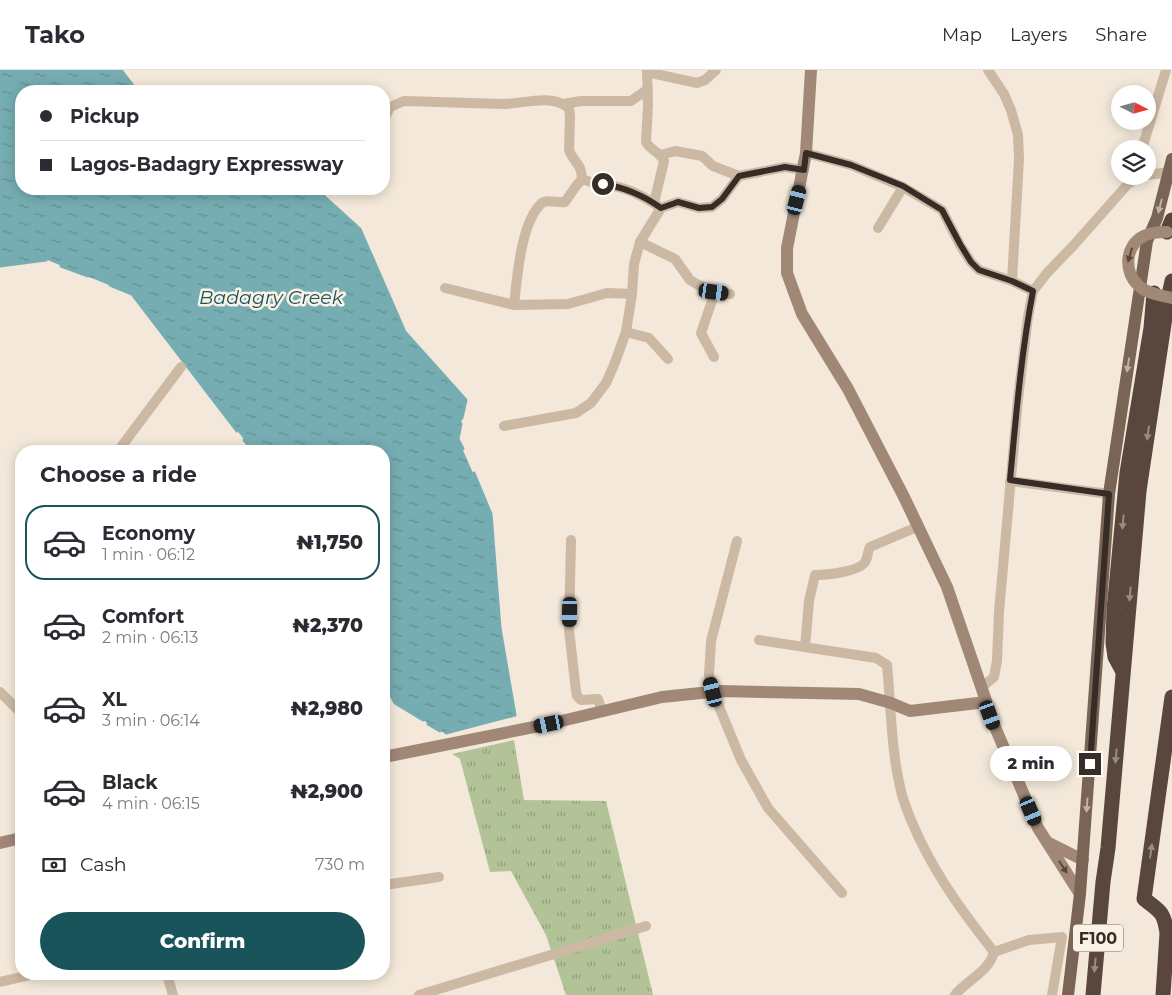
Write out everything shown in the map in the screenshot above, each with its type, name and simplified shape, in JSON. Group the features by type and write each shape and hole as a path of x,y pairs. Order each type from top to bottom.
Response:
{"highway":[{"name":"F100","path":"1093,995 1102,891 1108,848 1139,491 1172,281"},
{"path":"1123,672 1115,657 1113,643 1114,610 1127,473 1151,328 1154,293"},
{"path":"1163,995 1166,923 1162,913 1144,899 1172,697"}],"main road":[{"path":"811,70 804,170 787,248 787,273 802,314 848,389 947,587 980,688 1002,743 1045,840 1080,894"},
{"path":"1068,995 1083,860 1109,494 1147,241 1157,218 1172,159"},
{"path":"1170,228 1144,236 1138,240 1131,248 1128,266 1132,279 1141,288 1172,298"},
{"path":"390,756 549,724 662,697 713,692 859,694 891,703 910,711 986,702"},
{"path":"0,843 15,839"},
{"path":"1045,840 1083,860"}],"street":[{"path":"504,426 576,413 591,403 606,383 626,332 632,294 634,264 640,242 658,206 664,161 646,142 647,71 697,83 705,80 716,70"},
{"path":"988,70 1004,94 1018,135 1019,158 1012,281"},
{"path":"1145,140 1166,70"},
{"path":"563,104 581,101 631,101 648,89"},
{"path":"390,107 404,101 515,104 526,101 548,100 563,104 569,108 569,150 580,165 582,179 565,202 542,202 533,216 522,245 514,305"},
{"path":"661,156 675,152 702,156 713,166 739,176 785,167 804,170"},
{"path":"806,153 851,165 903,186 942,210 971,262 979,270 1012,281 1033,291"},
{"path":"1156,174 1169,172"},
{"path":"582,179 589,183 616,186 658,206 678,202 699,208 712,207 722,199 739,176"},
{"path":"980,688 994,677 997,661 999,612 1010,480 1018,399 1033,291 1127,185"},
{"path":"878,228 903,186"},
{"path":"640,242 675,259 690,280 714,292 730,294"},
{"path":"445,288 514,305 568,304 607,293 632,294"},
{"path":"714,292 701,333 714,357"},
{"path":"626,332 649,338 668,360"},
{"path":"122,445 181,367"},
{"path":"1010,480 1109,494"},
{"path":"805,647 809,602 815,576 860,566 865,562 870,547 918,528"},
{"path":"571,540 569,630 576,691 577,696 582,700 598,699 602,712"},
{"path":"737,541 711,641 709,675 713,692 741,760 768,808 842,893"},
{"path":"759,640 876,658 887,665 894,752 901,791 912,824 934,869 954,901 994,952"},
{"path":"0,692 15,707"},
{"path":"390,884 439,877"},
{"path":"419,995 646,926"},
{"path":"994,952 1029,940 1062,937 1052,995"},
{"path":"955,995 992,961 994,952"},
{"path":"0,982 15,979"},
{"path":"169,980 172,995"}],"green space":[{"path":"514,740 524,800 606,801 653,995 566,995 546,935 511,871 490,872 460,759 452,754"}],"water":[{"name":"Badagry Creek","path":"0,70 121,70 132,85 15,85 15,195 323,195 360,229 405,332 466,400 458,439 491,514 500,628 515,715 444,733 395,703 390,693 390,445 248,445 131,294 45,259 0,266"}],"waterway":[{"path":"121,70 132,85"},
{"path":"323,195 360,229 405,332 466,400 462,418"},
{"path":"0,266 46,260"},
{"path":"61,266 88,276"},
{"path":"110,285 132,294 237,431"},
{"path":"461,424 458,439 463,449"},
{"path":"244,440 248,445"},
{"path":"446,733 515,715 500,628 491,514 474,473"},
{"path":"390,693 395,703 423,720"},
{"path":"428,724 440,731"}],"route":[{"path":"603,184 616,186 644,198 661,208 678,202 699,208 712,207 722,199 739,176 785,167 804,170 806,153 828,158 903,186 942,210 946,214 971,262 979,270 1012,281 1033,291 1018,399 1010,480 1109,494 1090,764"}]}
